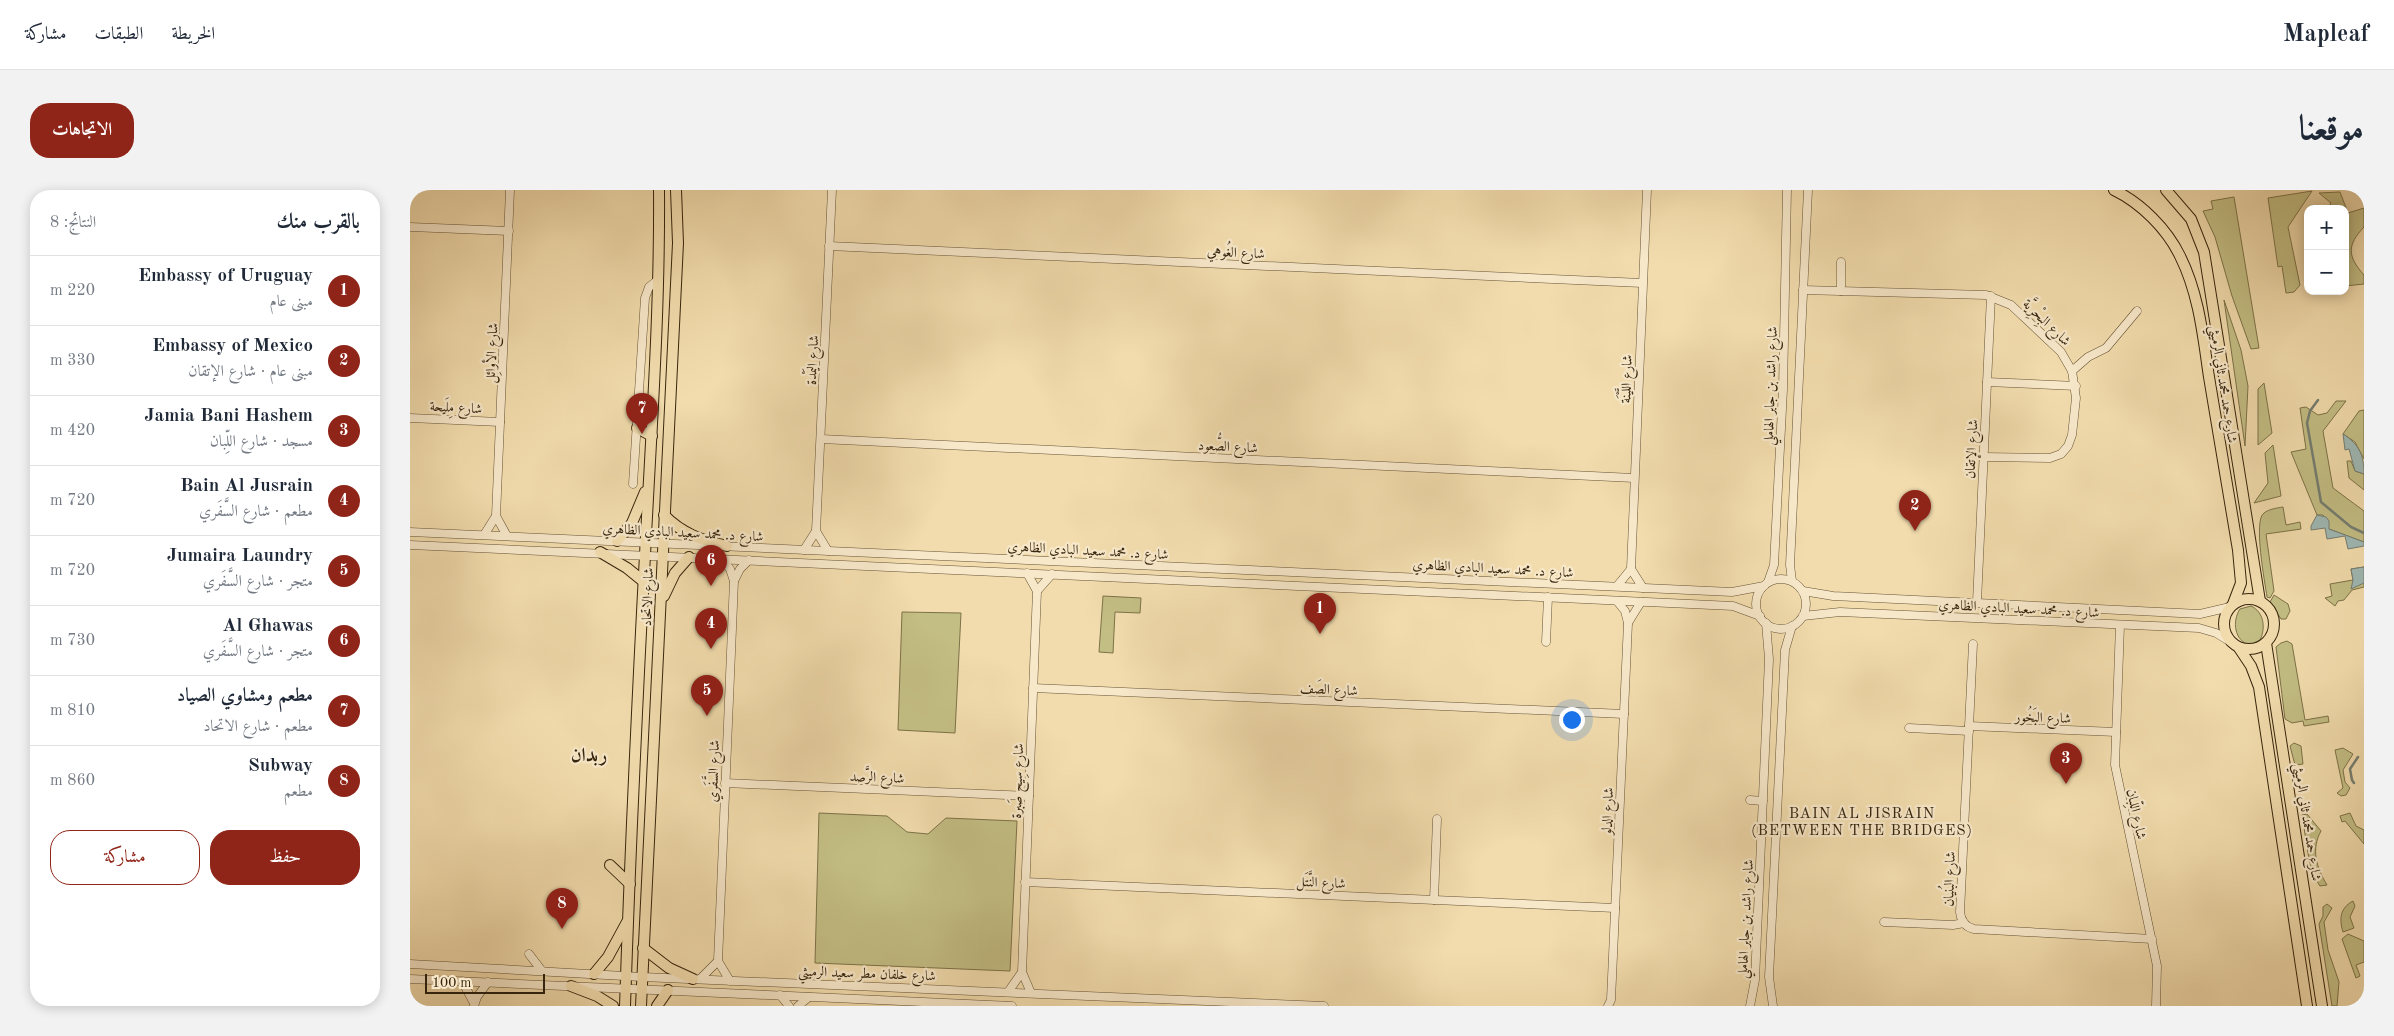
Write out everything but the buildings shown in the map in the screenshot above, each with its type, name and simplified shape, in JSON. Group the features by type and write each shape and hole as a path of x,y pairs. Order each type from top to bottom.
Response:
{"main road":[{"name":"شارع الاتحاد","path":"625,1006 652,436 658,280 659,190"},
{"name":"شارع الاتحاد","path":"641,1006 679,225 676,190"},
{"name":"شارع حمد محمد ثاني الرميثي","path":"2166,190 2191,219 2204,252 2260,601"},
{"name":"شارع حمد محمد ثاني الرميثي","path":"2118,191 2146,213 2170,240 2189,276 2196,302 2240,565 2240,583 2231,606"},
{"path":"637,428 652,436"},
{"path":"617,541 636,517 649,479"},
{"path":"664,515 680,529 695,538 727,546"},
{"path":"600,552 644,581"},
{"path":"662,601 672,577 689,557"},
{"path":"2235,645 2253,650 2266,643 2270,637 2272,621 2269,613 2260,601 2247,598 2231,606 2226,625 2235,645 2251,666 2259,690 2305,1003"},
{"name":"شارع حمد محمد ثاني الرميثي","path":"2266,643 2322,1006"},
{"path":"610,864 630,884"},
{"path":"594,974 608,957 628,919"},
{"path":"643,948 669,968 696,979"},
{"path":"571,986 597,996 613,1006"},
{"path":"658,1006 668,990"}],"street":[{"name":"شارع الأوائِل","path":"484,536 496,516 510,190"},
{"name":"شارع اليَمْدة","path":"804,550 816,530 832,190"},
{"name":"شارع اللَّيْنَة","path":"1631,569 1647,190"},
{"name":"شارع راشد بن جابر الهاملي","path":"1766,584 1774,565 1782,408 1787,190"},
{"name":"شارع راشد بن جابر الهاملي","path":"1792,581 1790,565 1808,190"},
{"path":"410,226 509,231"},
{"name":"شارع الغُوهي","path":"829,246 1642,283"},
{"path":"1841,262 1841,291"},
{"path":"633,484 645,298 649,287 658,280"},
{"name":"شارع البِحْرِيَّة","path":"1803,290 1991,296 2011,305 2061,352 2072,371 2076,386 2072,435 2068,446 2061,454 2050,458 1984,457"},
{"name":"شارع الإتقان","path":"1977,602 1991,296"},
{"path":"2072,371 2088,357 2106,348 2137,311"},
{"path":"1987,382 2076,386"},
{"name":"شارع مِلَيحة","path":"410,418 500,422"},
{"name":"شارع الصُّعود","path":"821,438 1634,478"},
{"path":"496,516 507,536"},
{"path":"816,530 828,551"},
{"name":"شارع د. محمد سعيد البادي الظاهري","path":"410,532 1732,592 1766,584"},
{"name":"شارع د. محمد سعيد البادي الظاهري","path":"410,545 645,554 1733,606 1747,609 1760,616"},
{"path":"859,565 863,559 860,553"},
{"path":"722,559 730,569 734,581"},
{"path":"734,581 740,570 749,560"},
{"path":"1616,586 1631,569 1643,588"},
{"path":"1027,573 1037,591 1052,574"},
{"path":"1784,579 1792,581 1803,591 1806,603 1803,616 1792,626 1779,628 1766,624 1760,616 1757,598 1766,584 1784,579"},
{"name":"شارع السَّفَري","path":"718,961 734,581"},
{"path":"1525,596 1526,582"},
{"name":"شارع سِيح صَبرة","path":"1031,993 1022,972 1037,591"},
{"name":"شارع د. محمد سعيد البادي الظاهري","path":"1803,591 1833,596 2200,614 2231,606"},
{"path":"1546,642 1548,597"},
{"name":"شارع الدلو","path":"1611,1004 1628,623 1625,611 1617,601"},
{"name":"شارع الدلو","path":"1628,623 1641,602"},
{"name":"شارع د. محمد سعيد البادي الظاهري","path":"1803,616 1840,612 2199,628 2216,633 2235,645"},
{"name":"شارع راشد بن جابر الهاملي","path":"1750,1006 1755,980 1770,650 1766,624"},
{"name":"شارع اللِّبان","path":"2120,625 2115,765 2118,788 2152,940 2158,979 2156,1006"},
{"name":"شارع راشد بن جابر الهاملي","path":"1773,1006 1769,985 1785,650 1792,626"},
{"name":"شارع البُنيان","path":"1973,644 1960,912 1964,923 1974,929 2152,940"},
{"name":"شارع الصَف","path":"1033,688 1624,714"},
{"name":"شارع البَخُور","path":"1909,728 2116,732"},
{"name":"شارع الرَّصد","path":"725,783 1029,796"},
{"path":"1750,800 1763,801"},
{"path":"1434,900 1437,818"},
{"name":"شارع النَّتَل","path":"1025,882 1615,908"},
{"path":"1884,922 1953,925 1964,923"},
{"path":"529,954 542,971"},
{"path":"696,979 707,975 718,961 730,981"},
{"name":"شارع خلفان مطر سعيد الرميثي","path":"410,964 642,977 846,984 1324,1006"},
{"path":"1008,992 1022,972"},
{"name":"شارع خلفان مطر سعيد الرميثي","path":"410,979 1012,1006"},
{"path":"462,981 474,1005"},
{"path":"474,1005 488,982"},
{"path":"845,998 849,993 846,984"},
{"path":"780,996 789,1006"},
{"path":"798,1006 809,997"}],"shaded area":[{"path":"2312,191 2288,227 2300,285 2294,292 2286,293 2282,266 2278,267 2268,198"},
{"path":"2340,192 2345,205 2330,205 2331,203 2319,193"},
{"path":"2234,197 2259,348 2251,349 2232,296 2215,237 2203,211 2213,209 2211,201"},
{"path":"2364,208 2364,227 2354,239 2351,251 2354,262 2364,275 2364,284 2349,286 2349,213"},
{"path":"2224,300 2241,350 2248,386 2245,446"},
{"path":"2264,383 2272,433 2258,445 2258,389"},
{"path":"2336,401 2346,401 2323,431 2333,488 2364,511 2364,542 2329,529 2323,515 2317,515 2291,452 2306,449 2300,408 2306,407 2318,415 2327,413"},
{"path":"2364,410 2364,459 2355,442 2343,434 2359,411"},
{"path":"2273,445 2281,496 2254,503 2268,483 2265,453"},
{"path":"2347,461 2351,461 2355,471 2364,474 2364,490 2349,478"},
{"path":"2283,507 2286,525 2300,522 2301,529 2266,534 2274,591 2270,598 2267,597 2264,579 2260,539 2261,518 2264,513"},
{"path":"2364,567 2364,587 2352,590 2344,600 2338,601 2335,606 2325,598 2332,596 2330,584 2353,580 2351,569"},
{"path":"2274,595 2288,604 2290,611 2286,619 2281,619 2270,602"},
{"path":"1103,596 1141,598 1140,613 1115,612 1113,653 1099,652"},
{"path":"2251,606 2261,616 2263,630 2260,640 2250,645 2245,643 2238,635 2235,625 2240,609"},
{"path":"902,612 961,613 955,733 898,730"},
{"path":"2287,641 2292,644 2305,720 2328,716 2329,722 2304,726 2303,721 2292,723 2285,719 2276,647"},
{"path":"2294,743 2301,746 2303,764 2295,765 2290,746"},
{"path":"2343,748 2353,754 2343,770 2345,782 2350,788 2346,795 2341,796 2337,793 2343,788 2335,750"},
{"path":"819,813 887,816 907,832 928,834 946,818 1017,821 1010,971 815,963"},
{"path":"2350,813 2356,826 2364,830 2364,844 2345,821 2342,822 2340,816"},
{"path":"2307,814 2321,831 2316,844 2316,858 2320,872 2327,885 2320,886 2311,872 2302,815"},
{"path":"2353,901 2355,906 2350,917 2354,928 2343,932 2341,923 2343,910"},
{"path":"2327,904 2332,908 2324,922 2328,950 2339,982 2337,1006 2332,1006 2319,924 2323,916 2323,907"},
{"path":"2348,934 2364,941 2364,962 2356,965 2360,976 2356,978 2342,939"}],"water":[{"path":"2343,434 2360,451 2364,474 2355,471 2349,449 2345,450"},
{"path":"2317,515 2326,517 2329,521 2329,529 2364,542 2364,546 2348,549 2345,536 2327,539 2325,528 2311,530"},
{"path":"2364,567 2364,583 2351,589 2353,580 2351,569"}],"waterway":[{"path":"2318,400 2310,411 2307,423 2321,502 2351,527 2364,533"},
{"path":"2354,783 2350,769 2358,757"}],"place":[{"name":"مطعم ومشاوي الصياد","path":"642,434"},
{"name":"Embassy of Mexico","path":"1915,531"},
{"name":"Al Ghawas","path":"711,586"},
{"name":"Embassy of Uruguay","path":"1320,634"},
{"name":"Bain Al Jusrain","path":"711,649"},
{"name":"Jumaira Laundry","path":"707,716"},
{"name":"Jamia Bani Hashem","path":"2066,784"},
{"name":"Subway","path":"562,929"}],"district":[{"name":"ربدان","path":"589,754"},
{"name":"BAIN AL JISRAIN (BETWEEN THE BRIDGES)","path":"1862,822"}]}
